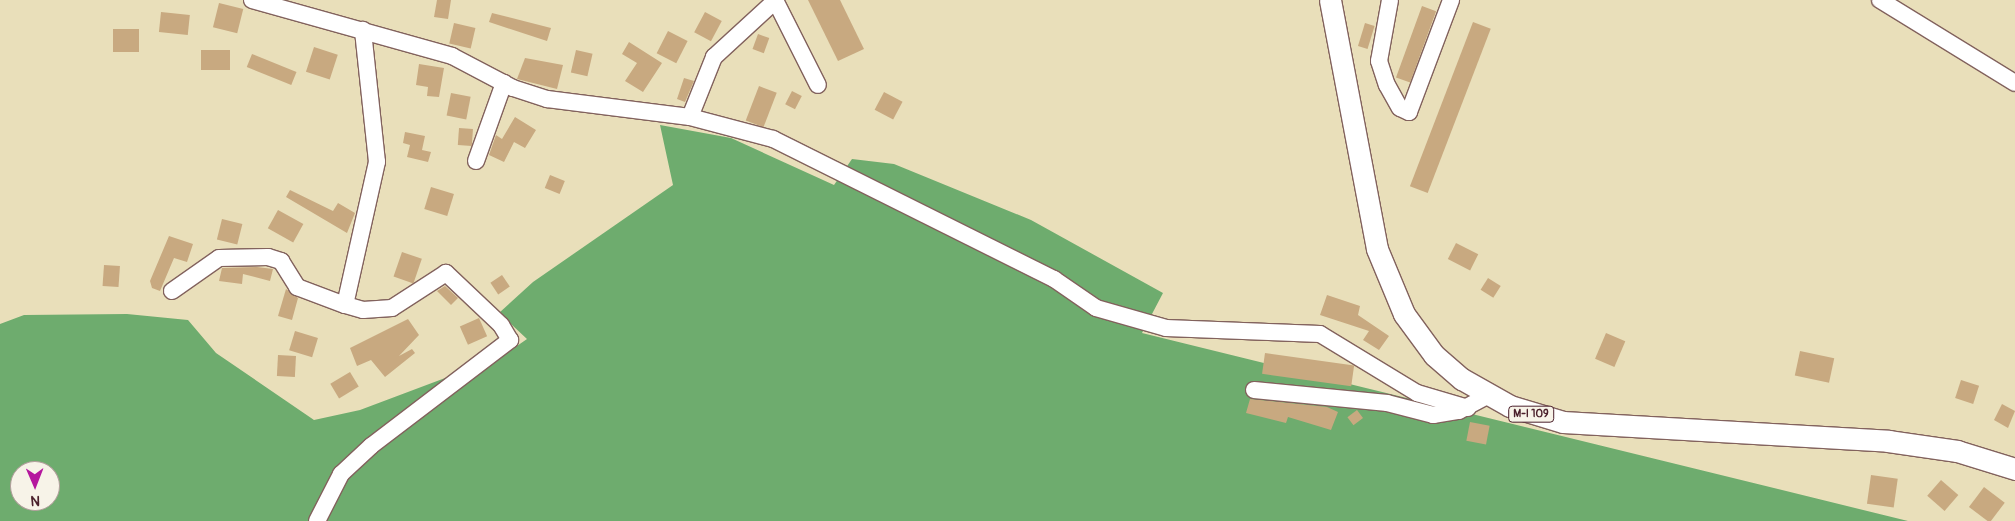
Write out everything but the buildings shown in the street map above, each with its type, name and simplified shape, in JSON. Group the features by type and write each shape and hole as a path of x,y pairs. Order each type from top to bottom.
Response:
{"main road":[{"name":"M-I 109","path":"1330,0 1369,220 1391,288 1434,355 1489,395 1548,419 1593,427 1888,441 1957,451 2015,469"}],"street":[{"path":"252,0 452,56 504,83 546,99 690,117 773,139 1054,279 1096,308 1166,328 1320,334 1417,393 1468,408"},
{"path":"690,117 714,57 775,0 818,85"},
{"path":"1390,0 1380,61 1387,85 1400,108 1409,112 1451,0"},
{"path":"1880,0 2015,83"},
{"path":"345,305 377,162 363,30"},
{"path":"476,161 504,83"},
{"path":"172,291 219,258 268,257 281,261 296,287 363,310 392,308 446,273 501,325 510,340 370,446 341,474 317,521"},
{"path":"1254,390 1387,403 1433,414 1468,408 1489,395"}],"green space":[{"path":"660,125 731,138 834,185 852,159 894,164 1031,220 1163,293 1142,333 1908,521 0,521 0,324 24,315 127,314 188,320 216,353 314,420 360,410 501,357 527,339 499,313 533,282 673,185"}]}
